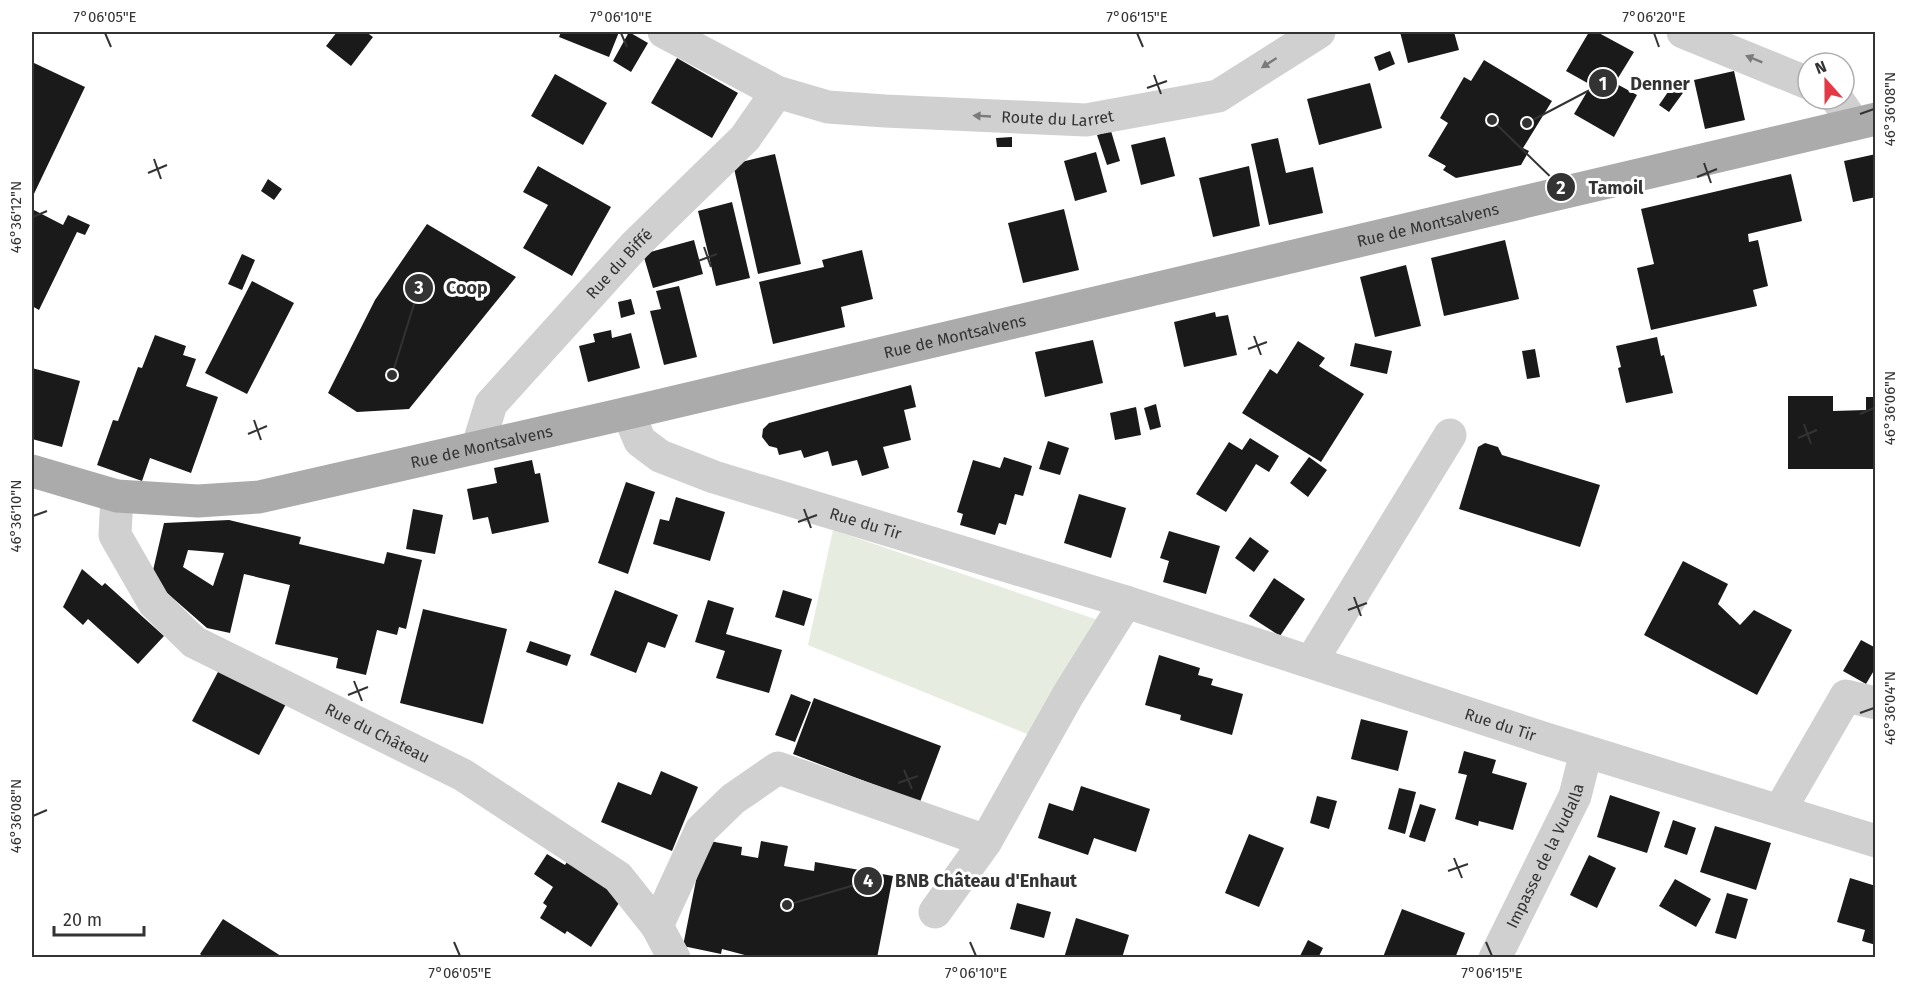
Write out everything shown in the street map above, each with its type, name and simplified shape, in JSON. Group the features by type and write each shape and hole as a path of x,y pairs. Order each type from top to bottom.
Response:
{"main road":[{"name":"Rue de Montsalvens","path":"32,471 117,496 198,501 259,497 628,413 1856,114"}],"street":[{"name":"Route du Larret","path":"664,32 777,92 828,107 1086,120 1218,96 1319,32"},
{"path":"1683,32 1796,77"},
{"name":"Rue du Biffé","path":"478,446 491,404 635,244 745,138 777,92"},
{"name":"Rue du Tir","path":"628,413 640,441 660,456 704,472 1126,602 1586,752 1875,841"},
{"path":"1311,662 1450,435"},
{"name":"Rue du Château","path":"117,496 115,535 154,603 194,642 463,775 618,877 657,926 674,957"},
{"path":"935,912 986,842 1068,695 1126,602"},
{"path":"1780,810 1846,696 1875,703"},
{"name":"Impasse de la Vudalla","path":"1495,957 1575,796 1586,752"},
{"path":"657,926 701,830 733,800 778,768 986,842"}],"shaded area":[{"path":"833,530 1098,620 1032,736 808,645"}],"building":[{"path":"337,32 366,32 373,37 351,66 326,46"},
{"path":"561,32 619,32 609,57 559,37"},
{"path":"629,32 648,43 631,72 613,61"},
{"path":"1400,32 1454,32 1459,50 1408,63"},
{"path":"1589,32 1597,32 1634,52 1615,83 1637,95 1614,137 1574,114 1591,85 1566,71"},
{"path":"1390,51 1395,64 1379,71 1374,57"},
{"path":"677,58 738,93 712,138 651,103"},
{"path":"1484,60 1552,101 1523,148 1529,151 1521,165 1456,178 1443,170 1446,166 1428,156 1448,123 1440,118 1464,77 1471,81"},
{"path":"34,63 85,87 32,198 32,69"},
{"path":"1734,71 1745,120 1705,129 1694,80"},
{"path":"555,74 607,103 583,145 531,116"},
{"path":"1677,79 1688,86 1669,112 1659,105"},
{"path":"1370,83 1382,128 1319,145 1307,99"},
{"path":"1111,131 1120,161 1107,165 1097,135"},
{"path":"1012,137 1012,147 997,147 996,138"},
{"path":"1165,137 1175,176 1141,185 1131,145"},
{"path":"1278,138 1286,173 1313,167 1323,213 1269,225 1251,144"},
{"path":"1096,152 1107,192 1075,201 1064,161"},
{"path":"775,154 801,264 758,274 733,164"},
{"path":"1876,154 1876,197 1853,202 1844,161"},
{"path":"538,166 611,207 572,276 523,248 548,205 523,192"},
{"path":"1249,166 1260,226 1213,237 1199,178"},
{"path":"1791,174 1802,221 1748,234 1749,242 1758,240 1768,286 1753,290 1757,306 1651,330 1637,268 1654,264 1641,209"},
{"path":"268,179 282,189 274,200 261,191"},
{"path":"732,202 750,278 716,286 698,211"},
{"path":"32,209 63,225 68,215 90,225 85,235 77,232 39,310 32,306"},
{"path":"1064,209 1079,270 1023,283 1008,223"},
{"path":"427,224 516,277 409,409 357,412 328,393 375,300"},
{"path":"694,240 703,274 653,288 643,254"},
{"path":"1505,240 1519,299 1444,316 1431,258"},
{"path":"862,250 873,299 841,307 845,327 773,344 759,282 824,267 822,260"},
{"path":"242,254 255,260 242,290 228,284"},
{"path":"1406,265 1421,326 1375,337 1360,277"},
{"path":"252,281 294,303 247,394 205,373"},
{"path":"679,286 697,357 664,365 650,311 661,309 656,291"},
{"path":"631,299 635,314 621,318 618,302"},
{"path":"1215,312 1216,317 1228,315 1237,355 1184,367 1174,322"},
{"path":"611,330 612,338 631,333 640,368 588,382 579,346 595,342 593,334"},
{"path":"155,335 186,346 183,355 196,359 186,386 218,397 191,473 150,458 142,481 97,465 113,420 118,421 138,367 142,368"},
{"path":"1657,337 1673,393 1626,403 1618,368 1621,367 1616,346"},
{"path":"1093,340 1103,383 1045,397 1035,352"},
{"path":"1298,341 1325,358 1319,366 1364,394 1321,462 1242,413 1270,369 1277,374"},
{"path":"1355,343 1392,351 1387,374 1350,366"},
{"path":"1535,349 1540,377 1527,379 1522,351"},
{"path":"32,368 80,381 62,447 32,439"},
{"path":"911,385 916,407 904,410 911,440 883,447 889,468 862,476 857,460 832,466 828,451 804,458 801,450 779,455 777,448 769,446 762,437 763,429 769,423"},
{"path":"1788,396 1833,396 1833,411 1866,410 1866,397 1876,397 1876,469 1788,469"},
{"path":"1156,404 1161,427 1150,430 1144,408"},
{"path":"1136,407 1141,435 1115,440 1110,413"},
{"path":"1250,438 1279,456 1269,472 1256,464 1226,512 1196,494 1229,442 1242,450"},
{"path":"1048,441 1069,448 1060,475 1039,469"},
{"path":"1485,443 1498,447 1502,455 1600,485 1580,547 1459,509 1478,447"},
{"path":"1004,457 1032,466 1023,496 1015,494 1006,525 999,523 995,535 960,525 963,514 957,512 973,460 1000,468"},
{"path":"1309,457 1327,470 1308,497 1290,483"},
{"path":"532,460 535,474 540,473 549,522 492,534 488,517 473,520 467,489 497,483 494,468"},
{"path":"626,482 655,492 628,574 598,563"},
{"path":"1079,494 1126,508 1111,558 1064,543"},
{"path":"676,497 725,512 710,561 653,544 660,519 669,521"},
{"path":"413,509 443,515 435,554 406,549"},
{"path":"229,520 301,537 299,544 384,564 387,552 422,560 406,629 399,627 397,635 377,630 366,675 336,668 338,658 275,644 290,585 244,574 230,633 207,628 151,579 164,523","holes":["188,550 224,553 213,586 183,567"]},
{"path":"1169,531 1220,546 1206,594 1163,582 1169,561 1160,558"},
{"path":"1250,537 1269,551 1254,572 1235,558"},
{"path":"1683,561 1728,584 1718,604 1740,625 1754,610 1792,630 1757,695 1644,635"},
{"path":"82,569 102,586 105,583 164,636 138,664 88,619 83,625 63,607"},
{"path":"1274,578 1305,599 1280,636 1249,616"},
{"path":"615,590 678,615 665,648 648,642 636,673 590,655"},
{"path":"783,590 812,599 804,626 775,617"},
{"path":"708,600 734,608 726,634 782,650 769,693 716,678 725,651 695,642"},
{"path":"423,609 507,629 483,724 400,703"},
{"path":"1861,640 1876,648 1876,667 1866,684 1843,671"},
{"path":"530,641 571,655 567,666 526,652"},
{"path":"1159,655 1200,668 1198,675 1213,679 1211,685 1243,694 1232,735 1180,720 1181,715 1145,705"},
{"path":"219,670 286,704 259,755 192,721"},
{"path":"791,694 811,702 795,742 775,735"},
{"path":"814,698 941,746 920,802 793,754"},
{"path":"1361,719 1408,731 1398,771 1351,759"},
{"path":"1464,751 1496,760 1492,773 1527,783 1513,830 1479,821 1478,826 1455,819 1467,775 1458,773"},
{"path":"661,771 698,787 672,851 601,822 618,782 651,795"},
{"path":"1081,786 1150,809 1136,852 1094,838 1088,855 1038,838 1049,803 1073,811"},
{"path":"1399,788 1416,792 1405,834 1388,829"},
{"path":"1610,795 1660,812 1647,853 1597,837"},
{"path":"1317,796 1337,801 1329,829 1310,823"},
{"path":"1420,804 1436,809 1425,842 1409,837"},
{"path":"1673,820 1696,828 1687,855 1664,847"},
{"path":"1715,826 1771,843 1756,890 1700,872"},
{"path":"1249,834 1284,848 1259,907 1225,893"},
{"path":"704,840 742,847 741,855 758,858 761,841 788,846 784,866 814,871 815,862 893,876 877,958 756,958 722,949 721,954 683,946"},
{"path":"547,854 565,865 568,860 624,895 591,947 567,931 565,934 540,918 547,906 543,903 553,887 534,874"},
{"path":"1589,855 1616,868 1597,908 1570,895"},
{"path":"1850,878 1876,886 1876,945 1862,941 1865,930 1837,922"},
{"path":"1675,879 1711,899 1696,927 1659,906"},
{"path":"1727,893 1748,899 1736,939 1715,933"},
{"path":"1017,903 1051,912 1044,938 1010,929"},
{"path":"1402,909 1465,933 1455,958 1383,957"},
{"path":"1076,918 1129,935 1122,958 1064,958"},
{"path":"223,919 284,958 205,958 200,954"},
{"path":"1308,940 1323,948 1318,958 1299,958"}],"place":[{"name":"Tamoil","path":"1492,120"},
{"name":"Denner","path":"1527,123"},
{"name":"Coop","path":"392,375"},
{"name":"BNB Château d'Enhaut","path":"787,905"}]}
